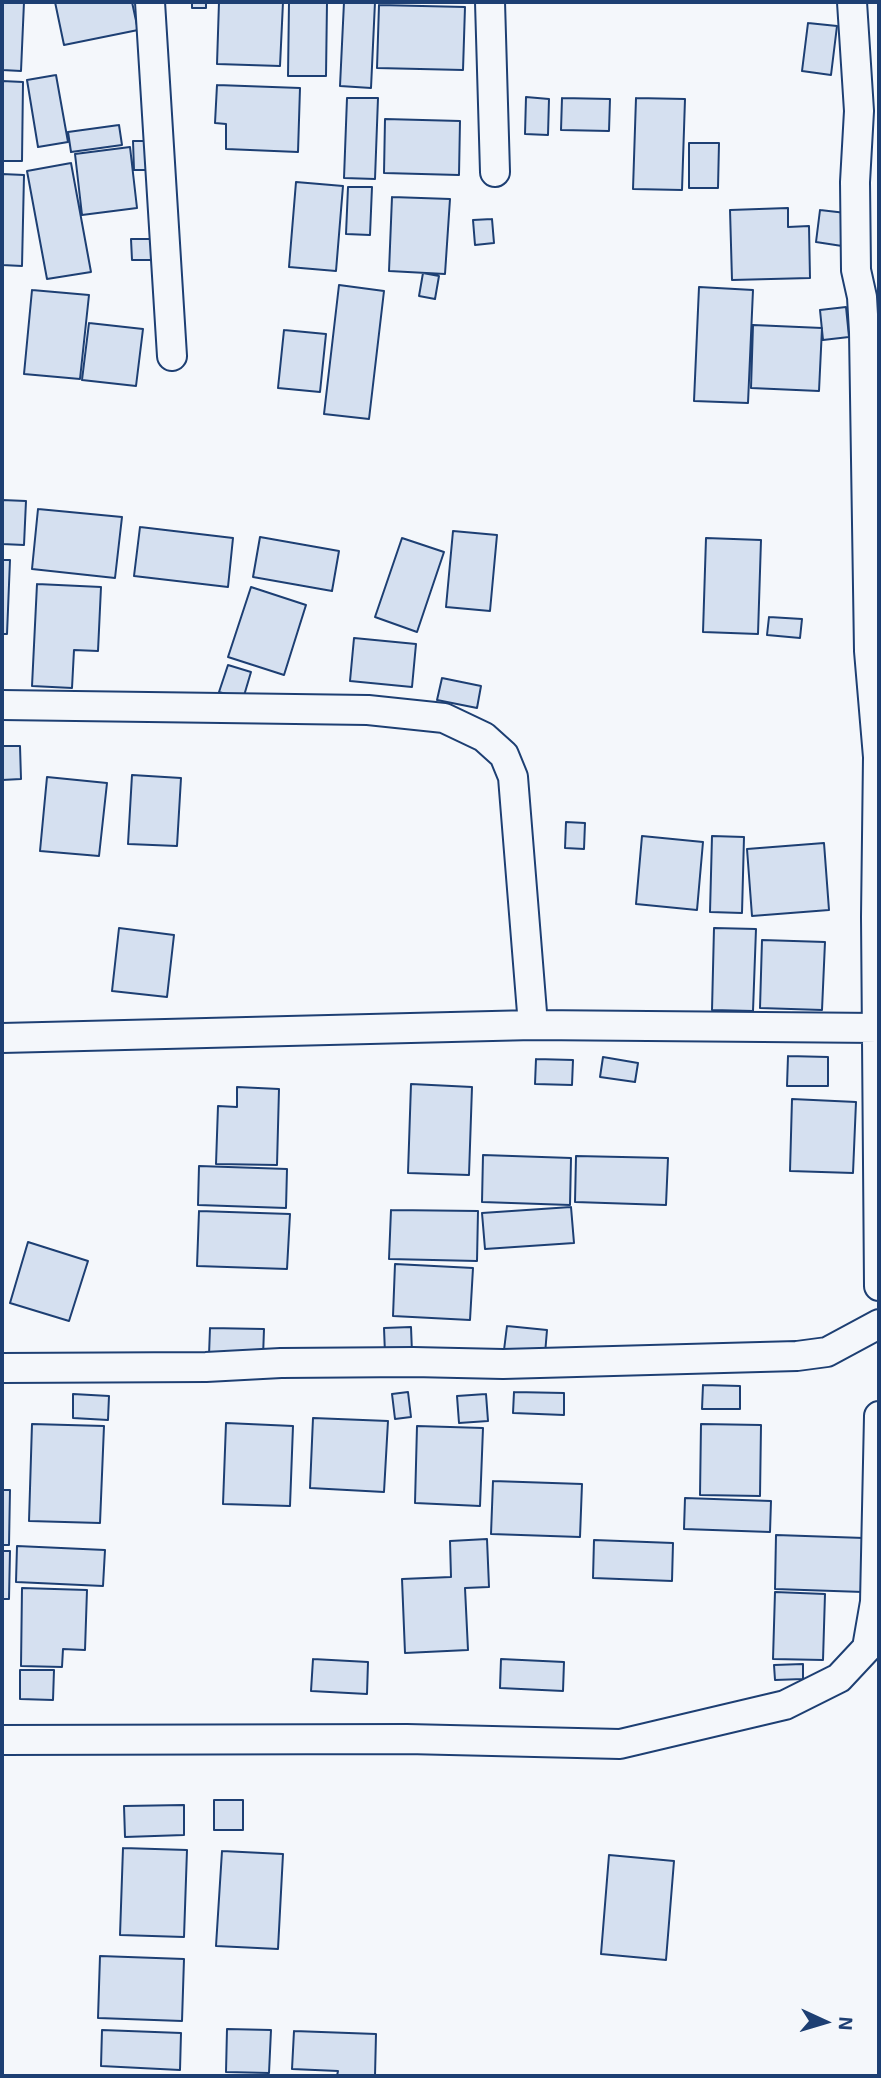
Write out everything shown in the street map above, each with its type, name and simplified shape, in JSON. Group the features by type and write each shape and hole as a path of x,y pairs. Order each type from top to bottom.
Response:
{"street":[{"path":"150,2 172,356"},
{"path":"490,2 495,172"},
{"path":"852,2 859,111 855,182 856,270 862,297 872,404 869,651 879,757 876,917 879,1286"},
{"path":"2,705 368,710 444,718 484,737 504,755 513,777 533,1025"},
{"path":"2,1038 533,1025 878,1028"},
{"path":"2,1368 341,1363 503,1364 797,1356 827,1352 879,1324"},
{"path":"2,1740 407,1740 621,1745 785,1705 839,1678 867,1648 875,1602 879,1416"}],"building":[{"path":"2,2 24,2 21,71 2,70"},
{"path":"55,2 132,2 138,30 64,45"},
{"path":"192,2 206,2 206,8 192,8"},
{"path":"219,2 283,2 280,66 217,64"},
{"path":"289,2 327,2 326,76 288,76"},
{"path":"344,2 375,2 371,88 340,86"},
{"path":"379,5 465,7 463,70 377,68"},
{"path":"808,23 837,26 831,75 802,71"},
{"path":"56,75 68,142 38,147 27,80"},
{"path":"2,81 23,82 22,161 2,161"},
{"path":"217,85 300,88 298,152 226,149 226,124 215,123"},
{"path":"526,97 549,99 548,135 525,134"},
{"path":"347,98 378,98 375,179 344,178"},
{"path":"562,98 610,99 609,131 561,130"},
{"path":"636,98 685,99 682,190 633,189"},
{"path":"385,119 460,121 459,175 384,173"},
{"path":"119,125 122,145 71,152 68,132"},
{"path":"133,141 150,141 151,170 134,170"},
{"path":"689,143 719,143 718,188 689,188"},
{"path":"130,147 137,208 82,215 75,154"},
{"path":"71,163 91,272 47,279 27,171"},
{"path":"2,174 24,175 22,266 2,265"},
{"path":"296,182 343,186 336,271 289,267"},
{"path":"348,187 372,187 370,235 346,234"},
{"path":"392,197 450,199 445,274 389,271"},
{"path":"788,208 788,227 809,226 810,278 732,280 730,210"},
{"path":"820,210 846,213 842,246 816,242"},
{"path":"492,219 494,243 475,245 473,220"},
{"path":"131,239 152,239 153,260 132,260"},
{"path":"423,273 439,276 435,299 419,296"},
{"path":"339,285 384,291 369,419 324,414"},
{"path":"699,287 753,290 748,403 694,401"},
{"path":"32,290 89,295 80,379 24,374"},
{"path":"846,307 849,337 823,340 820,310"},
{"path":"89,323 143,329 136,386 82,380"},
{"path":"753,325 822,328 819,391 751,388"},
{"path":"284,330 326,334 320,392 278,388"},
{"path":"2,500 26,501 24,545 2,544"},
{"path":"38,509 122,517 115,578 32,569"},
{"path":"140,527 233,538 228,587 134,576"},
{"path":"453,531 497,535 490,611 446,607"},
{"path":"260,537 339,551 332,591 253,577"},
{"path":"402,538 444,552 417,632 375,617"},
{"path":"706,538 761,540 758,634 703,632"},
{"path":"2,560 10,560 7,634 2,634"},
{"path":"37,584 101,587 98,651 74,650 72,688 32,686"},
{"path":"251,587 306,605 284,675 228,657"},
{"path":"769,617 802,619 800,638 767,635"},
{"path":"354,638 416,644 412,687 350,681"},
{"path":"228,665 251,672 243,699 219,692"},
{"path":"442,678 481,686 477,708 437,700"},
{"path":"2,746 20,746 21,779 2,780"},
{"path":"132,775 181,778 177,846 128,844"},
{"path":"47,777 107,783 99,856 40,851"},
{"path":"566,822 585,823 584,849 565,848"},
{"path":"642,836 703,842 697,910 636,904"},
{"path":"712,836 744,837 742,913 710,912"},
{"path":"824,843 829,910 752,916 747,849"},
{"path":"119,928 174,935 167,997 112,991"},
{"path":"714,928 756,929 753,1011 712,1010"},
{"path":"762,940 825,942 822,1010 760,1008"},
{"path":"788,1056 828,1057 828,1086 787,1086"},
{"path":"603,1057 638,1063 635,1082 600,1077"},
{"path":"536,1059 573,1060 572,1085 535,1084"},
{"path":"411,1084 472,1087 469,1175 408,1173"},
{"path":"237,1087 279,1089 277,1165 216,1164 218,1106 237,1107"},
{"path":"792,1099 856,1102 853,1173 790,1171"},
{"path":"483,1155 571,1158 570,1205 482,1202"},
{"path":"576,1156 668,1158 666,1205 575,1202"},
{"path":"199,1166 287,1169 286,1208 198,1205"},
{"path":"571,1207 574,1243 485,1249 482,1213"},
{"path":"391,1210 478,1211 477,1261 389,1259"},
{"path":"199,1211 290,1214 287,1269 197,1266"},
{"path":"28,1242 88,1261 69,1321 10,1303"},
{"path":"395,1264 473,1268 470,1320 393,1316"},
{"path":"507,1326 547,1330 545,1354 504,1350"},
{"path":"411,1327 412,1353 385,1354 384,1328"},
{"path":"210,1328 264,1329 263,1357 209,1355"},
{"path":"703,1385 740,1386 740,1409 702,1409"},
{"path":"408,1392 411,1417 395,1419 392,1394"},
{"path":"514,1392 564,1393 564,1415 513,1413"},
{"path":"73,1394 109,1396 108,1420 73,1418"},
{"path":"486,1394 488,1421 459,1423 457,1396"},
{"path":"313,1418 388,1421 384,1492 310,1488"},
{"path":"226,1423 293,1426 290,1506 223,1504"},
{"path":"32,1424 104,1426 100,1523 29,1521"},
{"path":"701,1424 761,1425 760,1496 700,1495"},
{"path":"417,1426 483,1428 480,1506 415,1503"},
{"path":"493,1481 582,1484 580,1537 491,1534"},
{"path":"2,1490 10,1490 9,1545 2,1545"},
{"path":"685,1498 771,1501 770,1532 684,1529"},
{"path":"776,1535 864,1538 863,1592 775,1589"},
{"path":"487,1539 489,1587 465,1588 468,1650 405,1653 402,1579 451,1577 450,1541"},
{"path":"594,1540 673,1543 672,1581 593,1578"},
{"path":"17,1546 105,1550 103,1586 16,1582"},
{"path":"2,1551 10,1551 9,1599 2,1599"},
{"path":"22,1588 87,1590 85,1650 63,1649 62,1667 21,1666"},
{"path":"775,1592 825,1594 823,1660 773,1659"},
{"path":"313,1659 368,1662 367,1694 311,1691"},
{"path":"501,1659 564,1662 563,1691 500,1688"},
{"path":"803,1664 803,1679 775,1680 774,1665"},
{"path":"20,1670 54,1670 53,1700 20,1699"},
{"path":"214,1800 243,1800 243,1830 214,1830"},
{"path":"184,1805 184,1835 125,1837 124,1806"},
{"path":"123,1848 187,1850 184,1937 120,1935"},
{"path":"222,1851 283,1854 278,1949 216,1946"},
{"path":"609,1855 674,1861 666,1960 601,1954"},
{"path":"100,1956 184,1959 182,2021 98,2018"},
{"path":"227,2029 271,2030 269,2073 226,2072"},
{"path":"102,2030 181,2033 180,2070 101,2066"},
{"path":"294,2031 376,2034 375,2076 337,2076 338,2071 292,2069"}]}
